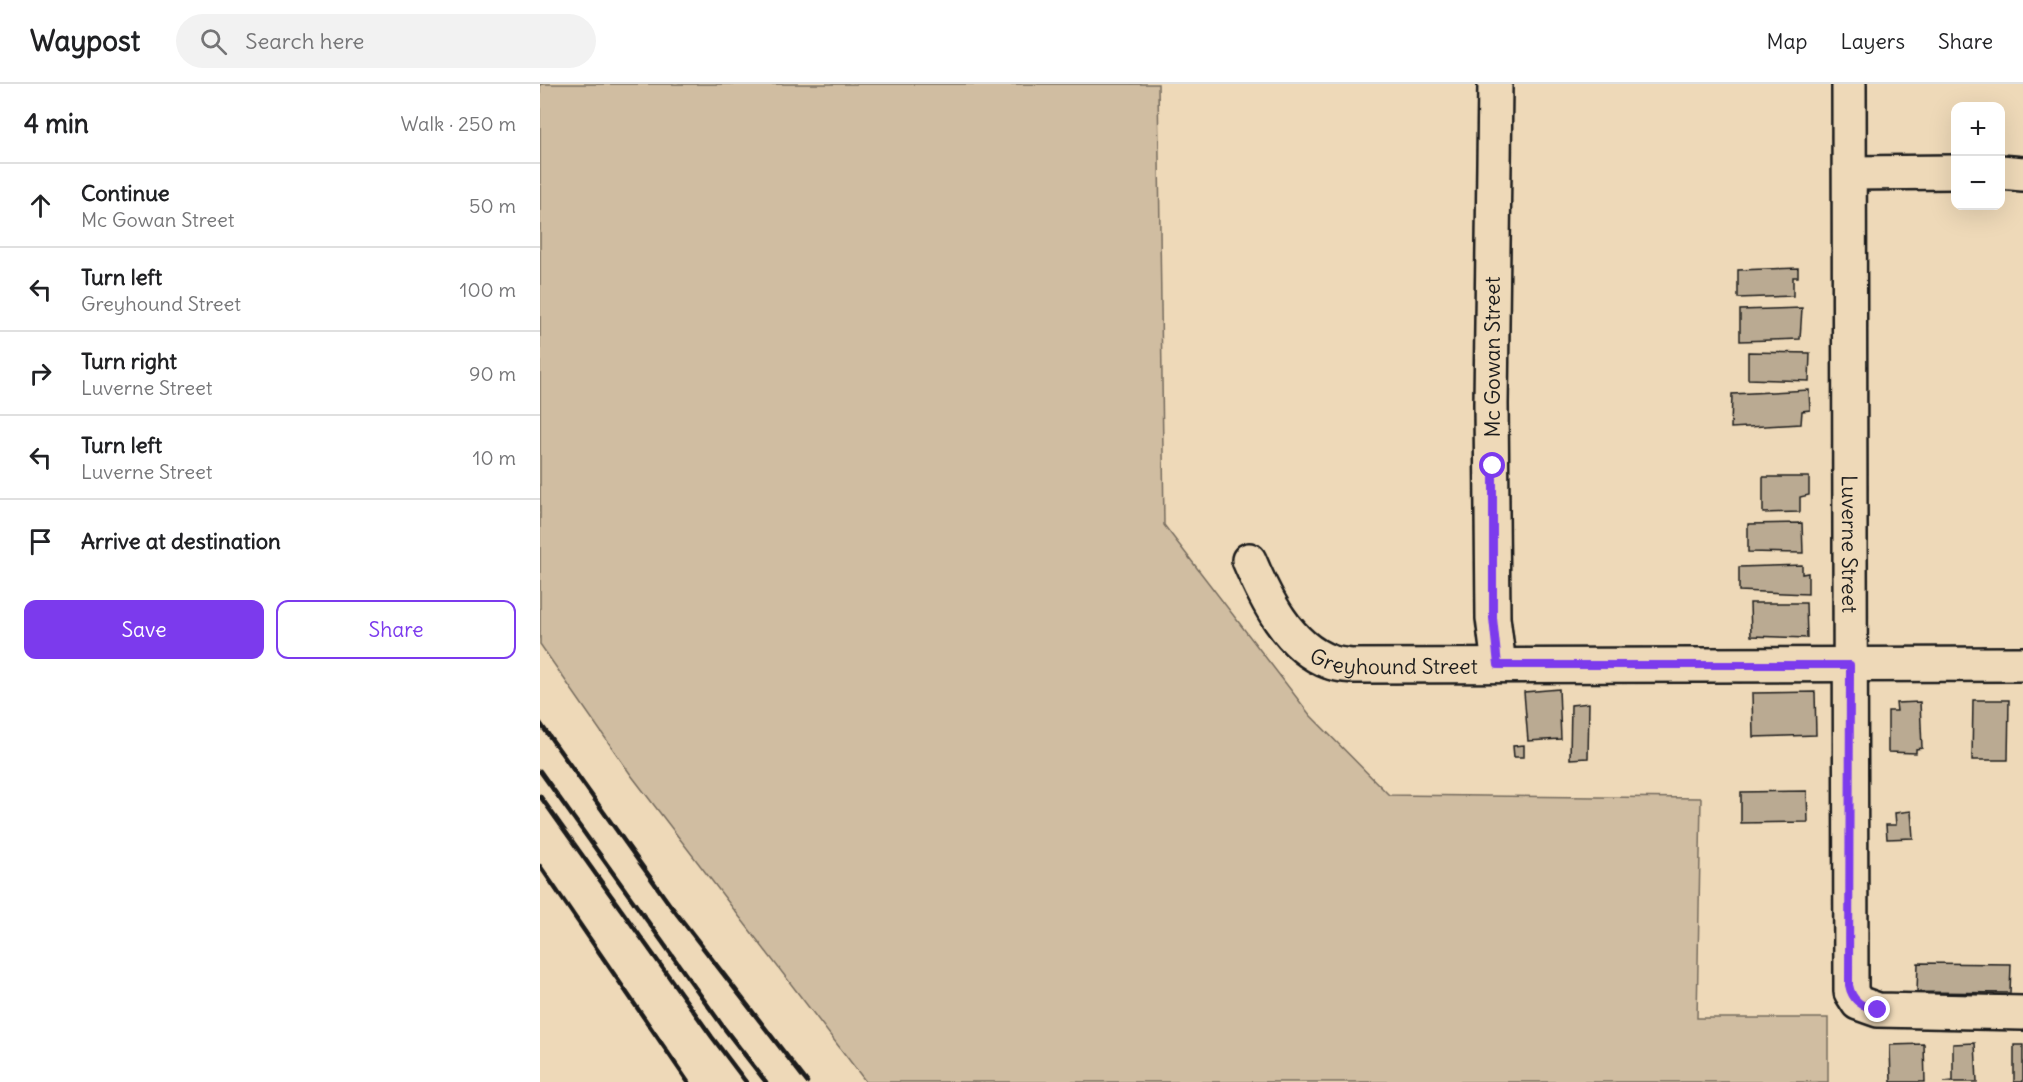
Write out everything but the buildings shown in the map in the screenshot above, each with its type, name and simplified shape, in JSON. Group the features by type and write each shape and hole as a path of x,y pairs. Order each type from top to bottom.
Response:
{"street":[{"name":"Mc Gowan Street","path":"1495,84 1491,404 1493,618 1498,665"},
{"name":"Luverne Street","path":"1849,84 1849,985 1858,1004 1878,1010 2023,1013"},
{"path":"1850,173 1951,172"},
{"path":"2005,172 2023,174"},
{"name":"Greyhound Street","path":"1249,560 1261,589 1286,629 1307,649 1330,662 1353,666 2023,664"}],"shaded area":[{"path":"540,84 1158,84 1164,525 1310,715 1389,795 1701,798 1697,1018 1828,1018 1828,1082 866,1082 631,775 540,644"}],"railway":[{"path":"540,723 670,905 807,1082"},
{"path":"540,771 724,1028 766,1082"},
{"path":"540,796 746,1082"},
{"path":"540,866 688,1082"}],"route":[{"path":"1493,466 1493,618 1498,665 1850,665 1849,985 1858,1004 1878,1010"}]}
